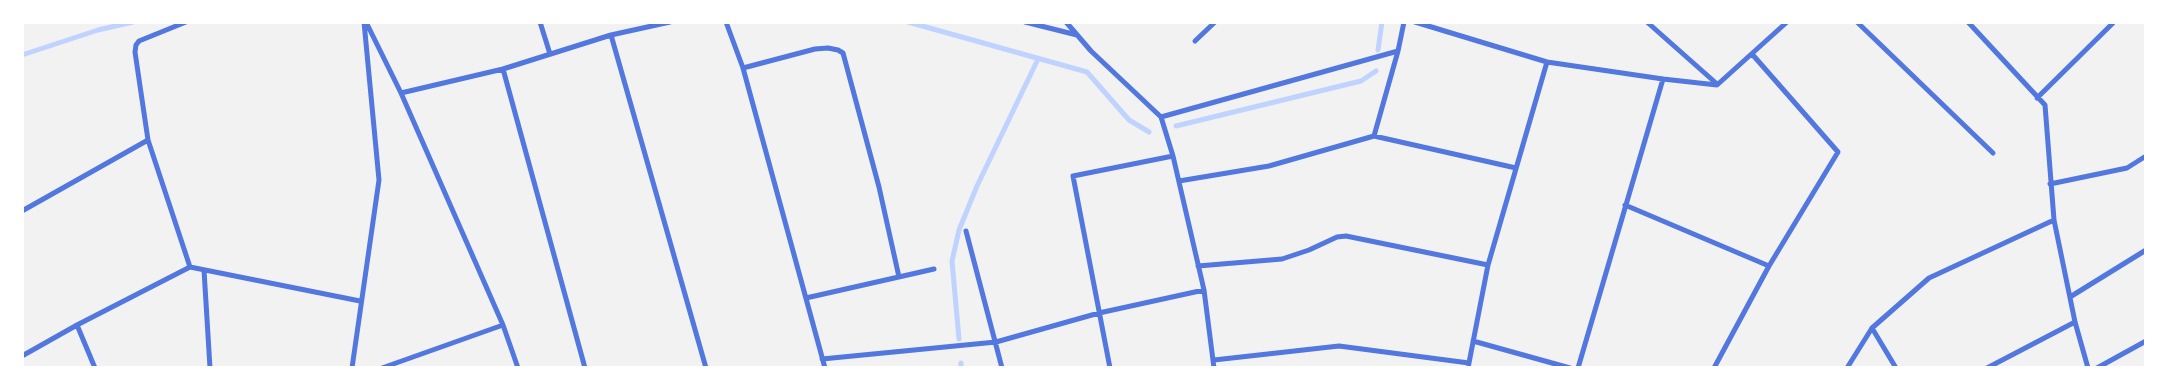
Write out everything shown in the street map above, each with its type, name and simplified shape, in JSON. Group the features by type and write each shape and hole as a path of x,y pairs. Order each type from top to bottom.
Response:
{"street":[{"path":"186,22 148,36 136,45 135,52 148,140 190,267"},
{"path":"365,22 401,93 503,325 518,368"},
{"path":"352,368 360,301 379,180 365,22"},
{"path":"540,22 550,54"},
{"path":"638,22 641,29"},
{"path":"401,93 503,69 611,35 670,22"},
{"path":"726,22 742,68 825,368"},
{"path":"1025,22 1077,36"},
{"path":"1066,22 1090,51 1161,117 1173,156 1204,290 1214,368"},
{"path":"1195,41 1215,22"},
{"path":"1374,136 1398,51 1404,22"},
{"path":"1416,22 1547,62 1662,79 1717,84 1787,22"},
{"path":"1647,22 1717,84"},
{"path":"1857,22 1993,153"},
{"path":"1968,22 2044,106 2054,220 2075,322 2088,368"},
{"path":"2037,98 2113,23"},
{"path":"611,35 706,368"},
{"path":"742,68 815,49 828,48 843,53 879,186 899,277"},
{"path":"1161,117 1398,51"},
{"path":"1714,368 1769,266 1838,152 1752,54"},
{"path":"1214,360 1339,346 1468,365 1488,265 1547,62"},
{"path":"503,69 585,368"},
{"path":"1578,368 1662,79"},
{"path":"1179,181 1269,166 1374,136 1516,168"},
{"path":"22,211 148,140"},
{"path":"1110,368 1073,176 1173,156"},
{"path":"2050,184 2127,168 2146,156"},
{"path":"1626,205 1769,266"},
{"path":"1847,368 1872,328 1929,278 2054,220"},
{"path":"966,230 1002,368"},
{"path":"1198,266 1282,259 1309,250 1325,241 1346,236 1488,265"},
{"path":"2070,297 2146,250"},
{"path":"22,356 77,325 190,267 360,301"},
{"path":"806,298 934,269"},
{"path":"204,270 210,368"},
{"path":"822,359 996,342 1099,313 1204,290"},
{"path":"1987,368 2075,322"},
{"path":"77,325 95,368"},
{"path":"382,368 503,325"},
{"path":"1872,328 1896,368"},
{"path":"2098,368 2146,341"},
{"path":"1473,342 1570,368"}],"waterway":[{"path":"22,55 98,30 133,22"},
{"path":"908,22 1087,72 1129,120 1149,132"},
{"path":"1378,50 1382,22"},
{"path":"959,339 952,261 959,230 977,186 1038,59"},
{"path":"1176,126 1361,81 1376,71"},
{"path":"961,363 961,368"}]}
